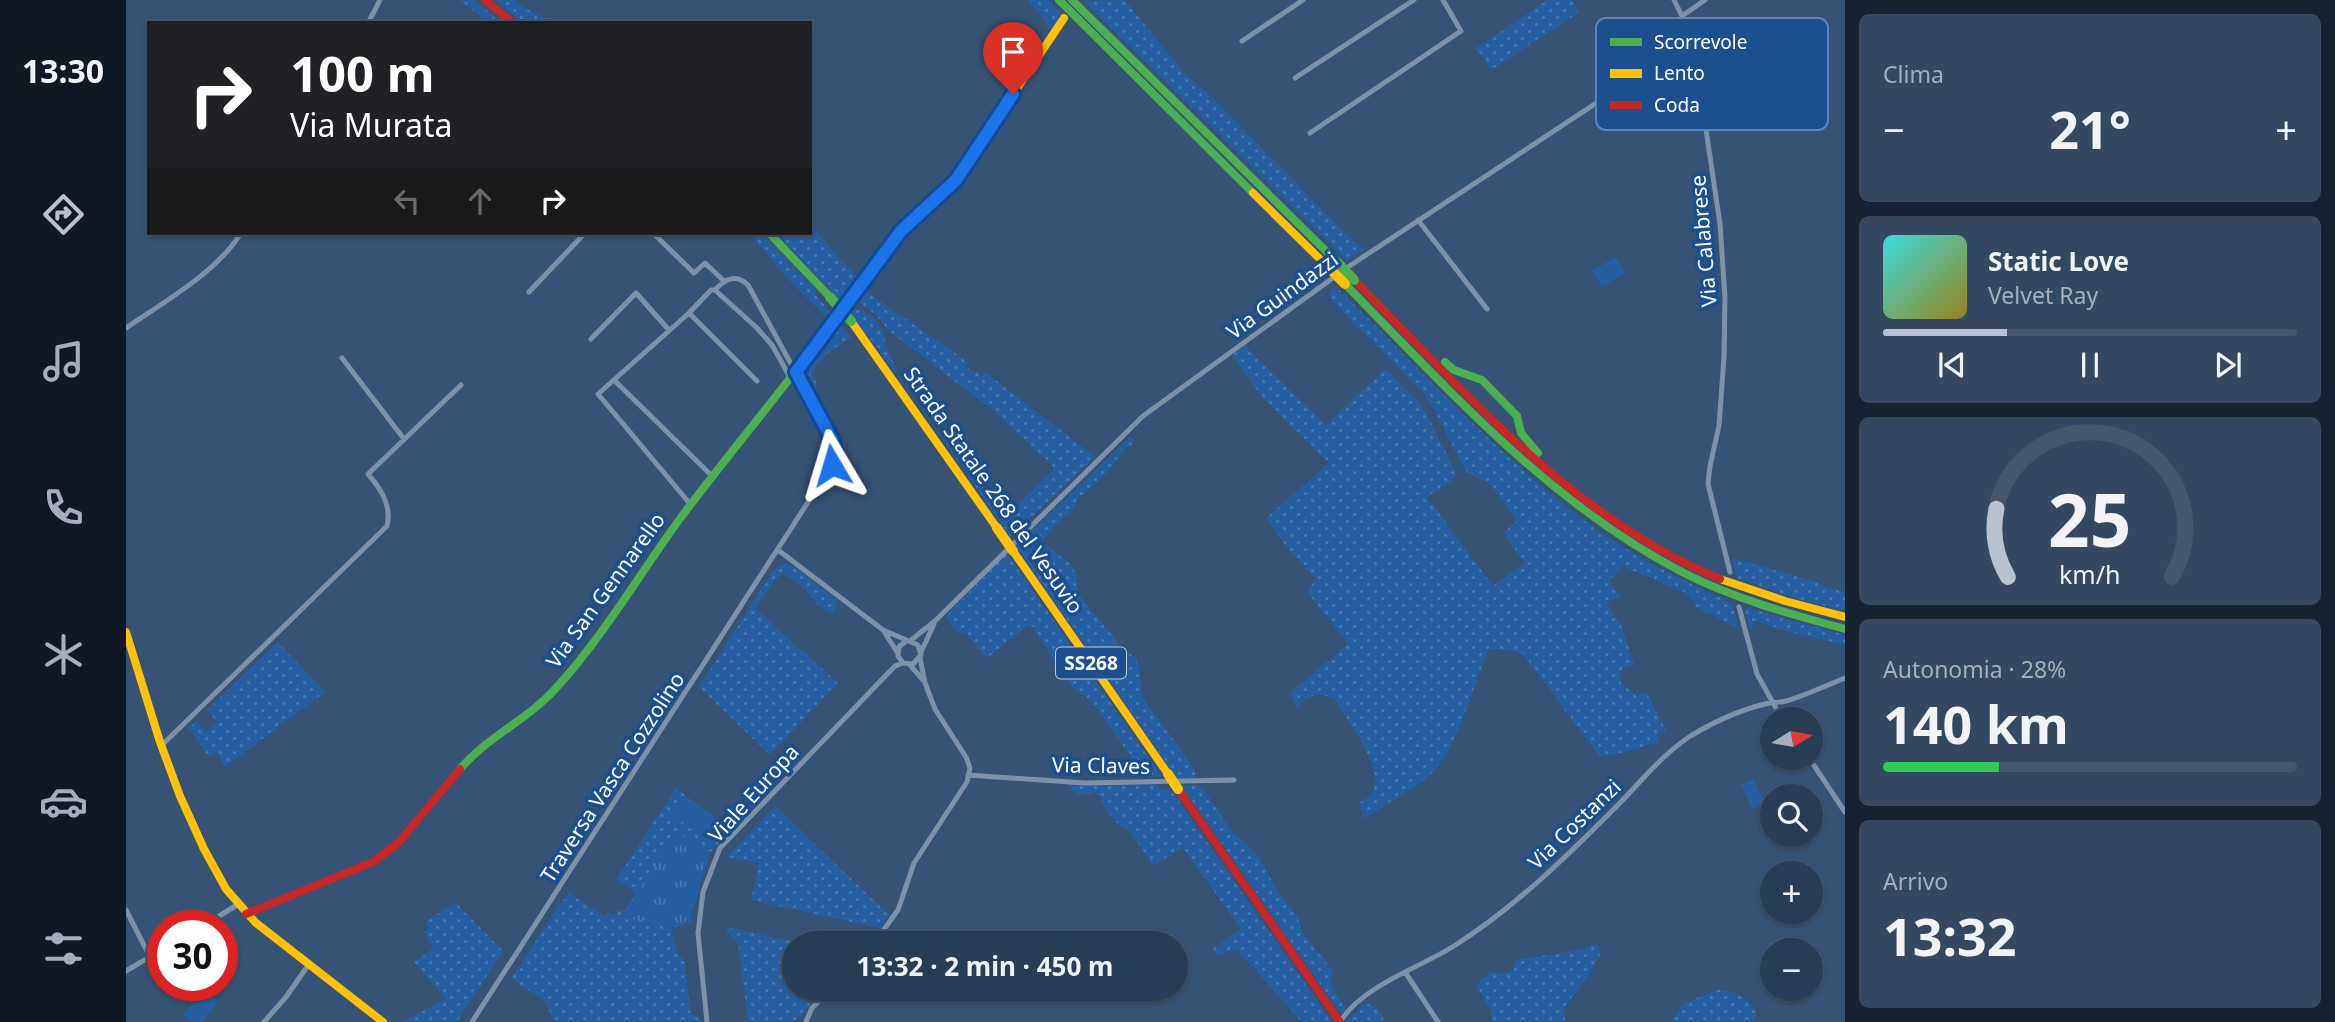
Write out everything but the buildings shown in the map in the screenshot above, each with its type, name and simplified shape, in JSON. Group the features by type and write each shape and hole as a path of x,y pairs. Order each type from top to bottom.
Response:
{"main road":[{"path":"485,0 511,21"},
{"path":"1059,0 1332,264"},
{"path":"1072,0 1518,456 1590,517 1647,554 1703,582 1756,603 1845,629"},
{"name":"Via San Gennarello","path":"246,915 375,861 399,842 467,761 483,746 527,716 578,665 691,505 901,231 956,180 1064,18"},
{"name":"Strada Statale 268 del Vesuvio","path":"771,235 851,321 1340,1022"},
{"path":"1349,282 1402,327 1515,440 1584,500 1648,542 1709,574 1769,597 1845,617"},
{"path":"1402,327 1415,333 1454,370 1482,380 1517,416 1521,433 1531,446 1573,483 1584,500"},
{"path":"126,632 186,814 219,878 246,915 383,1022"}],"street":[{"path":"369,21 380,0"},
{"path":"1242,41 1303,0"},
{"path":"1294,78 1414,0"},
{"path":"1310,133 1461,31 1443,0"},
{"name":"Via Calabrese","path":"1674,0 1682,16"},
{"path":"1682,16 1705,0"},
{"name":"Via Guindazzi","path":"908,641 935,621 1143,416 1353,263 1596,102"},
{"name":"Via Calabrese","path":"1708,130 1720,224 1725,297 1719,426 1708,484 1730,572"},
{"path":"1418,220 1487,309"},
{"path":"126,328 226,254 240,235"},
{"path":"529,292 583,235"},
{"path":"655,235 694,273 705,262 724,281"},
{"path":"691,505 598,394 689,313 707,293 715,290 724,281 736,278 742,279 748,285 793,375"},
{"path":"715,290 757,328 793,375"},
{"path":"591,340 636,293 670,330"},
{"path":"689,313 757,381"},
{"path":"342,358 404,439"},
{"name":"Traversa Vasca Cozzolino","path":"472,1022 829,471 835,453 833,441 793,375"},
{"path":"614,380 713,477"},
{"path":"162,745 387,526 389,519 386,500 368,474 461,385"},
{"path":"778,550 883,630 918,645 925,683 935,709 966,757 970,768 967,782 914,863 898,910 883,931"},
{"path":"1739,607 1757,674 1775,707"},
{"name":"Via Guindazzi","path":"921,655 935,621"},
{"path":"883,630 898,654 925,683"},
{"path":"895,666 898,654 908,641"},
{"path":"907,664 916,663 921,655"},
{"name":"Viale Europa","path":"707,1022 698,933 704,892 720,848 895,666 907,664"},
{"name":"Via Costanzi","path":"1340,1022 1363,998 1454,946 1518,898 1556,866 1628,795 1649,769 1689,737 1717,721 1772,702 1781,703 1796,698 1845,678"},
{"path":"1817,770 1845,812"},
{"name":"Via Claves","path":"968,775 1085,783 1234,780"},
{"path":"229,910 237,905"},
{"path":"126,910 147,951"},
{"path":"126,971 147,959"},
{"path":"264,1022 309,964"},
{"path":"1405,972 1438,1022"},
{"path":"806,1022 812,1008 819,1001"}],"green space":[{"path":"460,0 473,0 500,21 486,21"},
{"path":"496,0 514,0 542,16 574,21 521,21"},
{"path":"1028,0 1048,0 1062,14 1052,30"},
{"path":"1125,0 1184,73 1213,98 1345,233 1364,249 1347,261 1084,1"},
{"path":"1548,0 1572,0 1578,13 1491,70 1476,48"},
{"path":"812,227 858,278 841,301 778,235 812,235"},
{"path":"751,235 763,235 815,288 817,296 831,314 828,319 788,279"},
{"path":"1615,257 1625,272 1602,287 1592,271"},
{"path":"1336,287 1490,440 1555,498 1623,547 1733,604 1738,628 1696,607 1694,600 1684,592 1622,566 1609,582 1621,597 1607,605 1622,627 1634,664 1619,674 1621,683 1637,696 1646,692 1667,732 1658,735 1659,742 1614,755 1599,756 1523,654 1489,649 1458,731 1442,761 1418,784 1364,819 1359,803 1371,794 1375,783 1374,772 1355,731 1334,699 1323,695 1314,696 1297,708 1291,692 1348,644 1307,592 1316,579 1286,546 1266,518 1329,463 1262,397 1232,355 1245,346 1326,425 1385,369 1422,405 1457,474 1452,481 1427,497 1493,586 1525,563 1503,533 1517,521 1490,484 1466,472 1423,393 1331,300 1329,292"},
{"path":"867,292 968,362 966,366 982,376 985,372 1095,457 1010,537 939,432 954,446 1004,513 1009,513 1054,469 995,412 888,330 877,316 859,302"},
{"path":"855,309 866,313 879,325 897,369 894,371 851,314"},
{"path":"840,325 851,338 832,350 815,366 813,373 818,390 809,377 809,369"},
{"path":"1130,437 1133,444 1125,448 1108,472 1077,500 1072,512 1060,520 1043,540 1044,544 1070,563 1077,576 1078,594 1120,648 1135,657 1139,666 1143,698 1194,768 1196,776 1193,779 1178,780 1016,546"},
{"path":"1007,553 1162,777 1144,774 1097,709 1072,687 1032,626 1029,625 990,656 985,657 966,633 957,632 946,616"},
{"path":"1732,558 1845,592 1845,611 1798,599 1737,578"},
{"path":"786,564 794,567 837,600 834,614 816,605 816,601 801,585 783,573 755,608 838,683 770,755 699,687 773,571"},
{"path":"1745,607 1845,635 1845,645 1754,621 1752,629 1749,630"},
{"path":"278,642 325,692 225,767 216,752 209,757 189,728 196,721 206,731 217,722 207,710"},
{"path":"1753,779 1760,793 1760,805 1752,809 1741,785"},
{"path":"1067,784 1155,784 1159,788 1172,791 1332,1022 1302,1022 1237,950 1217,955 1213,949 1241,929 1183,848 1153,866 1129,830 1119,825 1106,811 1099,796 1095,793 1077,795"},
{"path":"1181,785 1202,787 1233,833 1258,856 1279,893 1297,916 1303,933 1332,970 1330,983 1346,1009 1341,1014"},
{"path":"676,788 731,830 709,854 693,910 690,909 692,923 672,927 676,950 685,962 690,1011 701,1019 701,1022 555,1022 543,999 511,979 569,893 605,916 608,912 614,915 618,909 624,912 636,893 616,880"},
{"path":"687,799 715,821 703,837 674,816"},
{"path":"775,806 889,915 880,928 751,900 759,863 727,857"},
{"path":"677,832 709,854 693,910 690,909 692,923 626,919 619,921"},
{"path":"455,902 503,951 457,1022 401,1022 446,999 414,962 434,948 424,932 429,928 425,922"},
{"path":"726,927 782,939 782,1001 814,1001 794,1022 748,1022 738,943 728,934"},
{"path":"1593,944 1598,945 1601,953 1591,972 1563,1009 1566,1022 1492,1022 1491,1012 1477,986 1480,980 1491,972 1505,974 1512,970 1517,960 1579,950"},
{"path":"1718,990 1747,1000 1757,1015 1752,1022 1671,1022 1684,1003"},
{"path":"194,1001 218,1002 202,1022 192,1022 183,1015"},
{"path":"1366,1003 1378,1011 1384,1019 1382,1022 1345,1022"}],"traffic: fast":[{"path":"1059,0 1253,193"},
{"path":"1072,0 1337,262"},
{"path":"771,235 830,297"},
{"path":"1337,262 1354,280"},
{"path":"1345,284 1503,442 1589,514 1635,545 1684,573 1723,591 1845,629"},
{"path":"830,297 851,321"},
{"path":"460,769 483,747 534,709 574,667 607,625 682,516 829,327"},
{"path":"1445,362 1454,370 1482,380 1517,416 1521,433 1538,453"}],"traffic: slow":[{"path":"829,327 901,231 956,180 1064,18"},
{"path":"1253,193 1328,267"},
{"path":"1328,267 1345,284"},
{"path":"851,321 997,528"},
{"path":"997,528 1013,551"},
{"path":"1013,551 1168,774"},
{"path":"1720,579 1785,601 1845,617"},
{"path":"126,632 160,742 180,796 226,889 256,923 383,1022"},
{"path":"1168,774 1178,789"}],"traffic: jam":[{"path":"485,0 511,21"},
{"path":"1354,280 1479,407 1568,487 1616,522 1666,553 1720,579"},
{"path":"246,914 375,861 399,842 460,769"},
{"path":"1178,789 1340,1022"}],"route":[{"path":"832,465 835,453 833,441 796,372 901,231 956,180 1013,94"}]}
